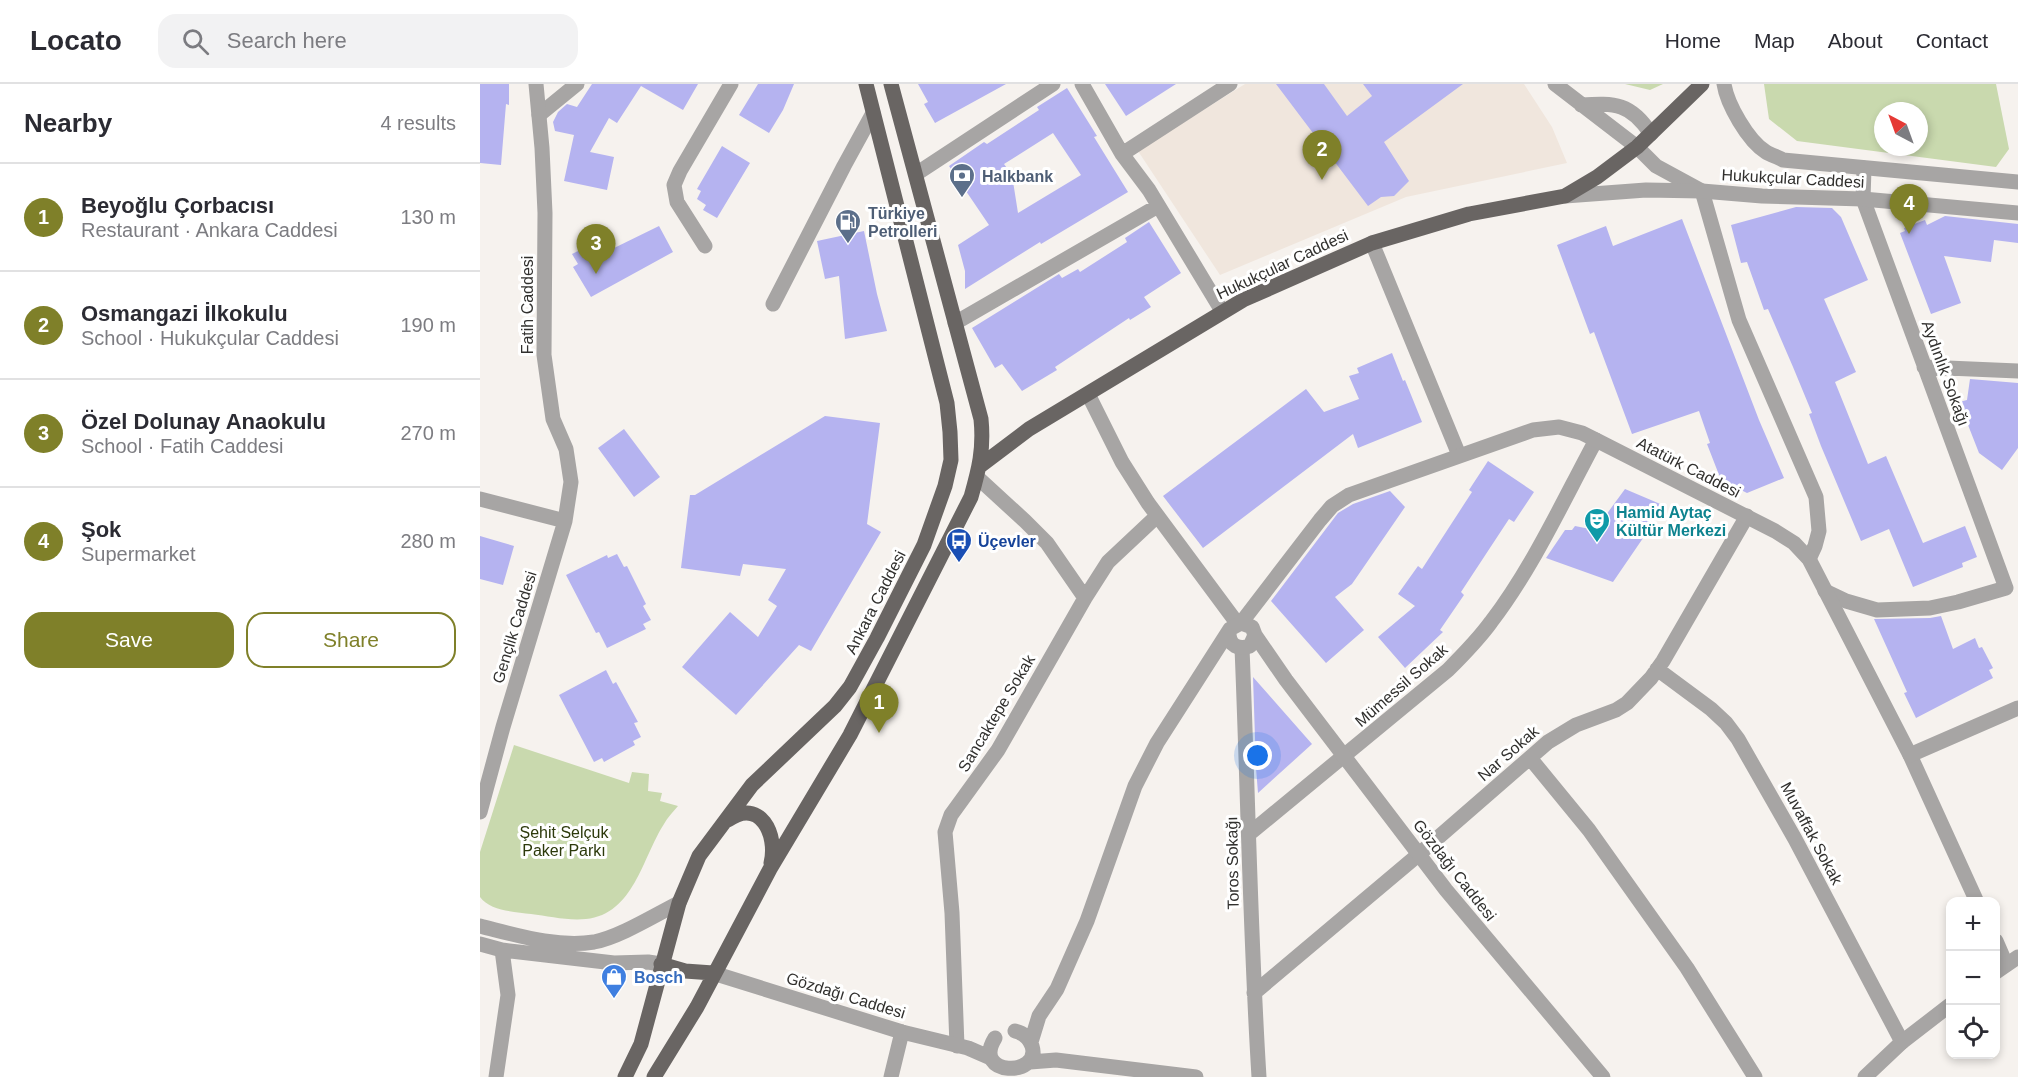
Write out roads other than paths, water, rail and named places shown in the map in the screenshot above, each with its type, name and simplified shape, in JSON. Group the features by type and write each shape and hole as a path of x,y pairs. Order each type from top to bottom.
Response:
{"main road":[{"name":"Ankara Caddesi","path":"625,1077 641,1044 679,903 699,856 752,785 835,706 850,687 924,545 945,486 951,460 947,403 866,84"},
{"path":"654,1077 697,1007 770,868 850,735 971,497 978,472 983,442 981,420 891,84"},
{"name":"Hukukçular Caddesi","path":"978,472 1029,429 1243,300 1372,243 1468,214 1565,196 1597,177 1652,134 1702,84"},
{"path":"724,823 743,812 754,814 766,824 774,852 770,868"},
{"path":"661,964 685,971 713,973"}],"street":[{"name":"Fatih Caddesi","path":"536,84 545,213 544,355 553,419 566,449 571,482 565,521"},
{"path":"539,115 578,84"},
{"path":"705,246 677,202 674,185 731,84"},
{"path":"916,174 1053,84"},
{"path":"1082,84 1122,154 1149,190 1222,311"},
{"path":"1122,154 1230,84"},
{"path":"1555,84 1636,147 1656,166 1702,191 1739,320 1816,497 1819,531 1809,559"},
{"name":"Hukukçular Caddesi","path":"1724,84 1733,111 1751,136 1764,151 1783,160 2018,182"},
{"path":"1577,102 1611,104 1624,108 1644,123 1652,134"},
{"path":"773,304 873,113"},
{"name":"Aydınlık Sokağı","path":"1826,591 1862,607 1886,610 1930,608 1958,603 2006,588 1863,199 1864,168"},
{"name":"Hukukçular Caddesi","path":"1565,196 1646,190 1702,191 1761,196 1863,199 2018,213"},
{"path":"955,322 1158,206"},
{"path":"1372,243 1458,455"},
{"path":"1924,367 2018,371"},
{"name":"Gözdağı Caddesi","path":"1088,394 1122,462 1157,516 1242,635 1286,680 1418,855 1603,1077"},
{"name":"Atatürk Caddesi","path":"1242,635 1263,596 1300,544 1332,506 1349,495 1533,430 1559,427 1582,433 1746,516 1794,543 1809,559 1910,755 1975,897"},
{"name":"Mümessil Sokak","path":"1249,834 1448,670 1490,623 1528,565 1596,440"},
{"path":"978,472 1047,543 1085,598"},
{"path":"480,499 565,521"},
{"name":"Sancaktepe Sokak","path":"962,1047 945,832 951,815 998,750 1108,562 1157,516"},
{"name":"Nar Sokak","path":"1254,993 1560,734 1576,724 1616,710 1627,703 1657,669 1746,516"},
{"name":"Gençlik Caddesi","path":"480,812 565,521"},
{"path":"1031,1051 1039,1016 1056,989 1087,921 1135,786 1157,743 1193,688 1242,635"},
{"name":"Toros Sokağı","path":"1242,635 1259,1077"},
{"name":"Muvaffak Sokak","path":"1657,669 1712,709 1738,739 1795,839 1902,1041"},
{"path":"1910,755 2018,708"},
{"path":"1530,758 1589,830 1687,968 1755,1077"},
{"path":"480,926 548,941 578,944 596,941 679,903"},
{"path":"480,944 502,950 614,963 661,964"},
{"path":"496,1077 508,995 502,950"},
{"name":"Gözdağı Caddesi","path":"713,973 902,1032 962,1047 991,1058 1006,1075 1020,1071 1031,1051"},
{"path":"1867,1077 1902,1041 1946,1008"},
{"path":"1015,1030 1039,1016"},
{"path":"962,1047 995,1038 1008,1030 1015,1030 1021,1032 1031,1051 1056,1060 1196,1077"},
{"path":"891,1077 902,1032"},
{"path":"991,1058 995,1038"}],"place":[{"name":"Osmangazi İlkokulu","path":"1322,180"},
{"name":"Halkbank","path":"962,199"},
{"name":"Şok","path":"1909,234"},
{"name":"Türkiye Petrolleri","path":"848,245"},
{"name":"Özel Dolunay Anaokulu","path":"596,274"},
{"name":"Hamid Aytaç Kültür Merkezi","path":"1597,544"},
{"name":"Üçevler","path":"959,564"},
{"name":"Beyoğlu Çorbacısı","path":"879,733"},
{"name":"Bosch","path":"614,1000"}],"park label":[{"name":"Şehit Selçuk Paker Parkı","path":"564,841"}]}
